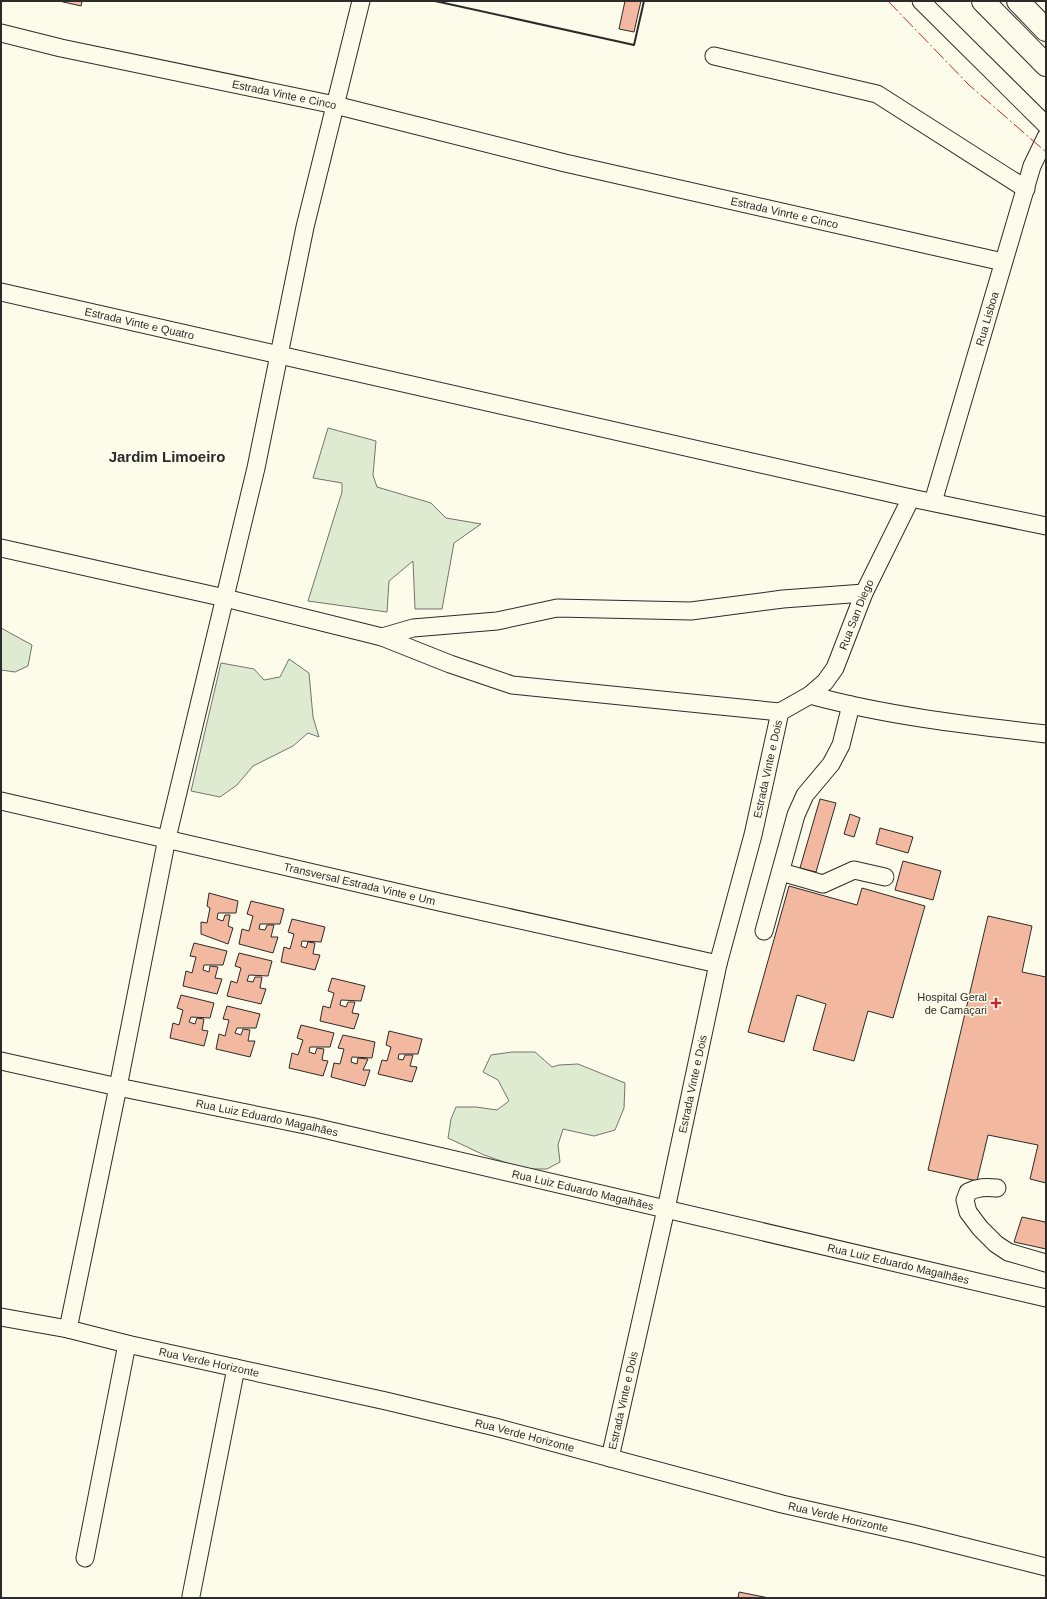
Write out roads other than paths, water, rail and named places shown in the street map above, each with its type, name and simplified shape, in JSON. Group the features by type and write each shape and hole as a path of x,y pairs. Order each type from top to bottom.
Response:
{"highway":[{"path":"984,1 1046,65"},
{"path":"1018,1 1046,30"}],"street":[{"path":"68,1329 167,838 256,468 305,227 361,1"},
{"path":"921,1 1046,125"},
{"name":"Estrada Vinte e Cinco","path":"1,33 61,48 335,105 565,163"},
{"path":"714,56 877,94 1026,189"},
{"name":"Rua Lisboa","path":"934,502 1032,166 1046,137"},
{"name":"Estrada Vinrte e Cinco","path":"565,163 1003,262"},
{"name":"Estrada Vinte e Quatro","path":"1,292 911,498 1046,526"},
{"name":"Rua San Diego","path":"780,712 810,695 825,682 834,668 864,593 911,498"},
{"path":"1,548 225,598 382,637 450,664 512,685 780,712"},
{"path":"382,637 413,628 497,621 557,608 691,611 783,599 864,593"},
{"path":"810,695 851,705 983,726 1046,734"},
{"path":"764,931 796,815 806,795 831,764 841,745 851,705"},
{"name":"Estrada Vinte e Dois","path":"610,1458 666,1209 718,964 753,835 780,712"},
{"name":"Transversal Estrada Vinte e Um","path":"1,801 167,838 439,902 718,964"},
{"path":"781,872 823,884 854,870 885,877"},
{"name":"Rua Luiz Eduardo Magalhães","path":"1,1061 118,1087 310,1126 1046,1298"},
{"path":"997,1188 976,1188 968,1192 965,1200 968,1212 980,1228 1002,1249 1046,1263"},
{"name":"Rua Verde Horizonte","path":"1,1317 68,1329 127,1344 495,1426 782,1504 914,1534 1046,1567"},
{"path":"85,1558 127,1344"},
{"path":"191,1596 236,1368"}],"place":[{"name":"Hospital Geral de Camaçari","path":"996,1003"}],"district":[{"name":"Jardim Limoeiro","path":"167,456"}]}
